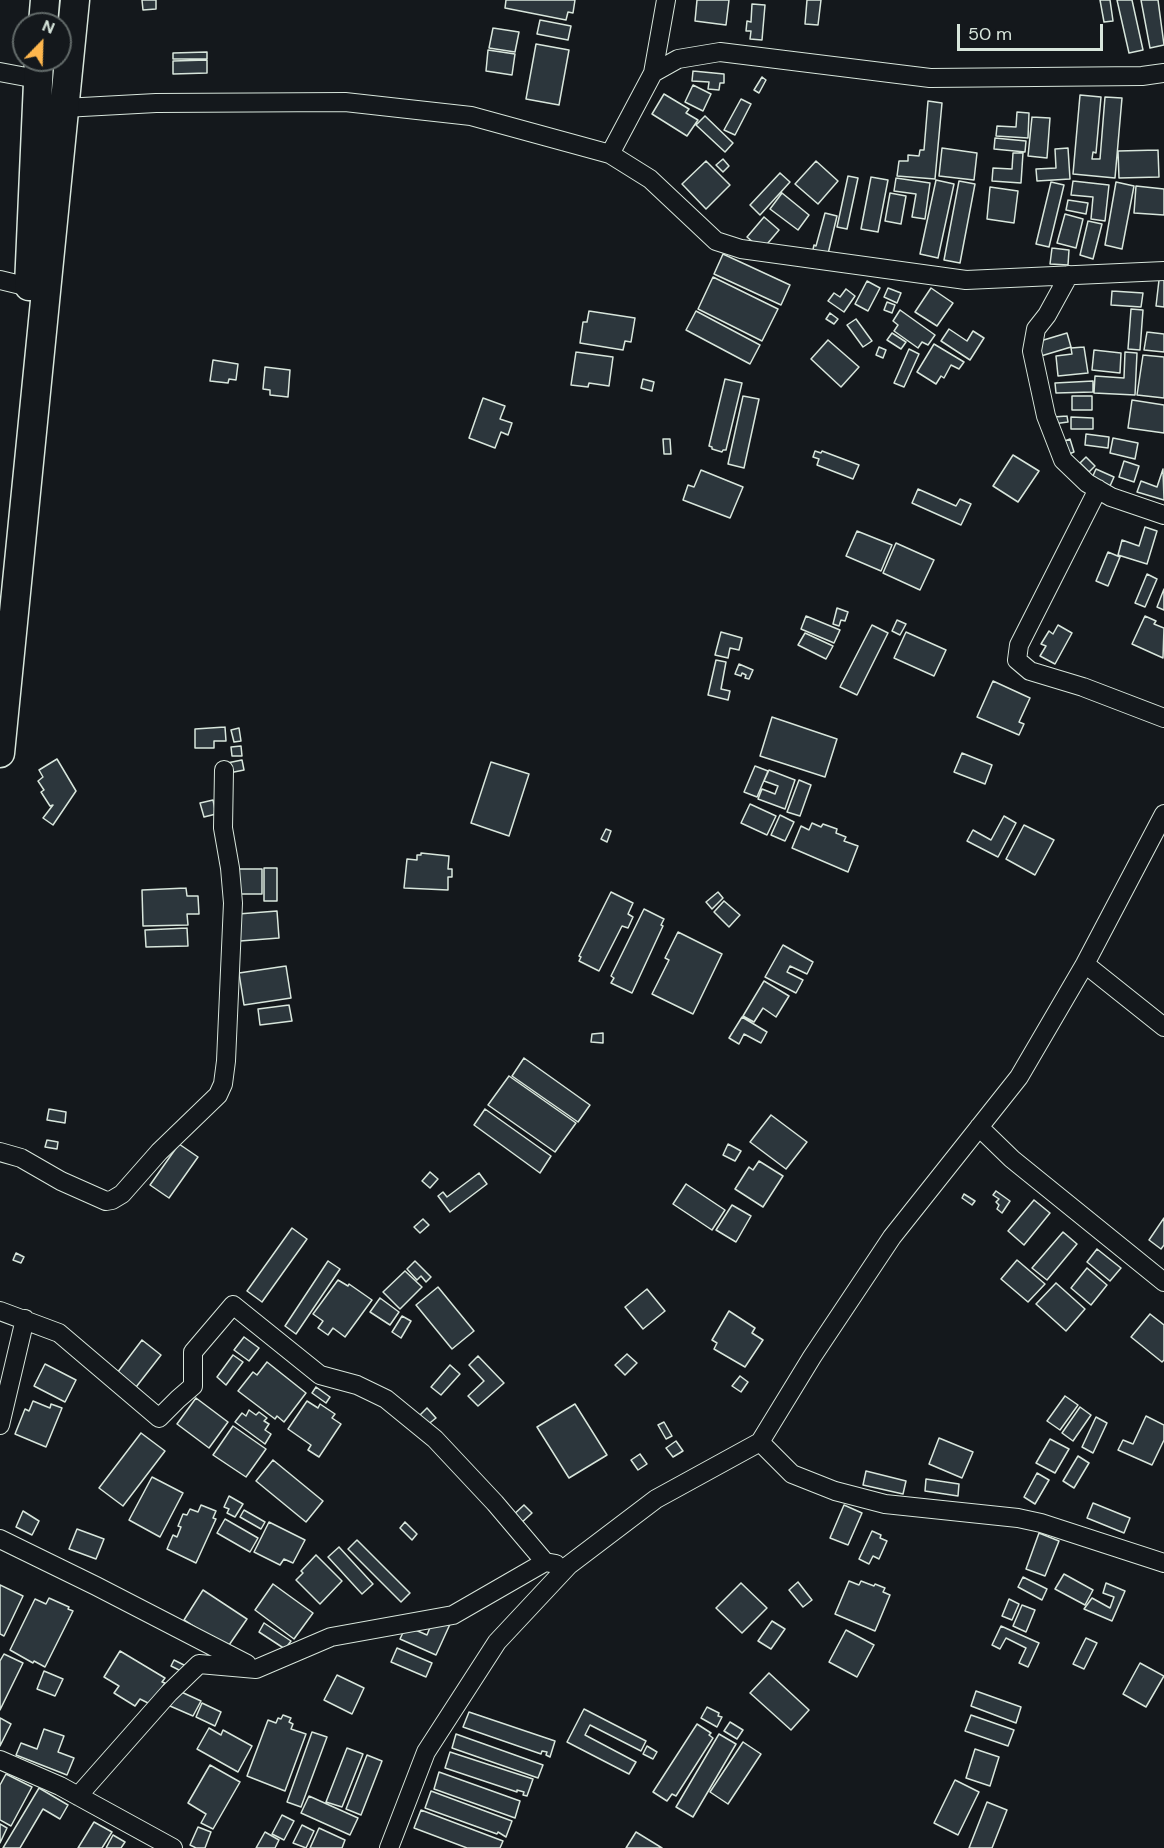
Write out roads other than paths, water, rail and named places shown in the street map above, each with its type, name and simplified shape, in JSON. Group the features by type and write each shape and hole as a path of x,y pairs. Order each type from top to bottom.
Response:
{"main road":[{"path":"0,753 75,0"},
{"path":"0,566 29,287 38,72"}],"street":[{"path":"610,154 653,73 666,0"},
{"path":"653,73 678,59 720,52 930,78 1142,76 1164,73"},
{"path":"64,108 156,103 345,102 471,116 610,154 650,179 716,241 741,249 966,280 1164,271"},
{"path":"1068,275 1047,315 1036,329 1032,351 1046,416 1063,460 1087,483 1111,497 1164,515"},
{"path":"0,280 29,287"},
{"path":"1098,489 1019,645 1017,660 1030,671 1083,687 1164,718"},
{"path":"0,1152 21,1158 61,1181 106,1201 112,1200 122,1194 159,1152 218,1095 223,1084 226,1061 233,903 223,828 224,770"},
{"path":"389,1848 426,1752 497,1642 569,1565 656,1499 760,1442 812,1357 892,1237 1019,1077 1085,964 1163,821"},
{"path":"1085,964 1164,1027"},
{"path":"979,1127 1012,1159 1164,1282"},
{"path":"0,1311 59,1333 159,1418 193,1386 193,1352 233,1305 320,1375 357,1385 386,1399 427,1432 495,1503 545,1562"},
{"path":"0,1425 25,1319"},
{"path":"760,1442 792,1474 835,1491 885,1504 1018,1518 1041,1523 1164,1563"},
{"path":"0,1539 256,1669"},
{"path":"78,1796 199,1664 256,1669 331,1637 453,1615 545,1562 569,1565"},
{"path":"0,1760 78,1796 173,1848"}]}
